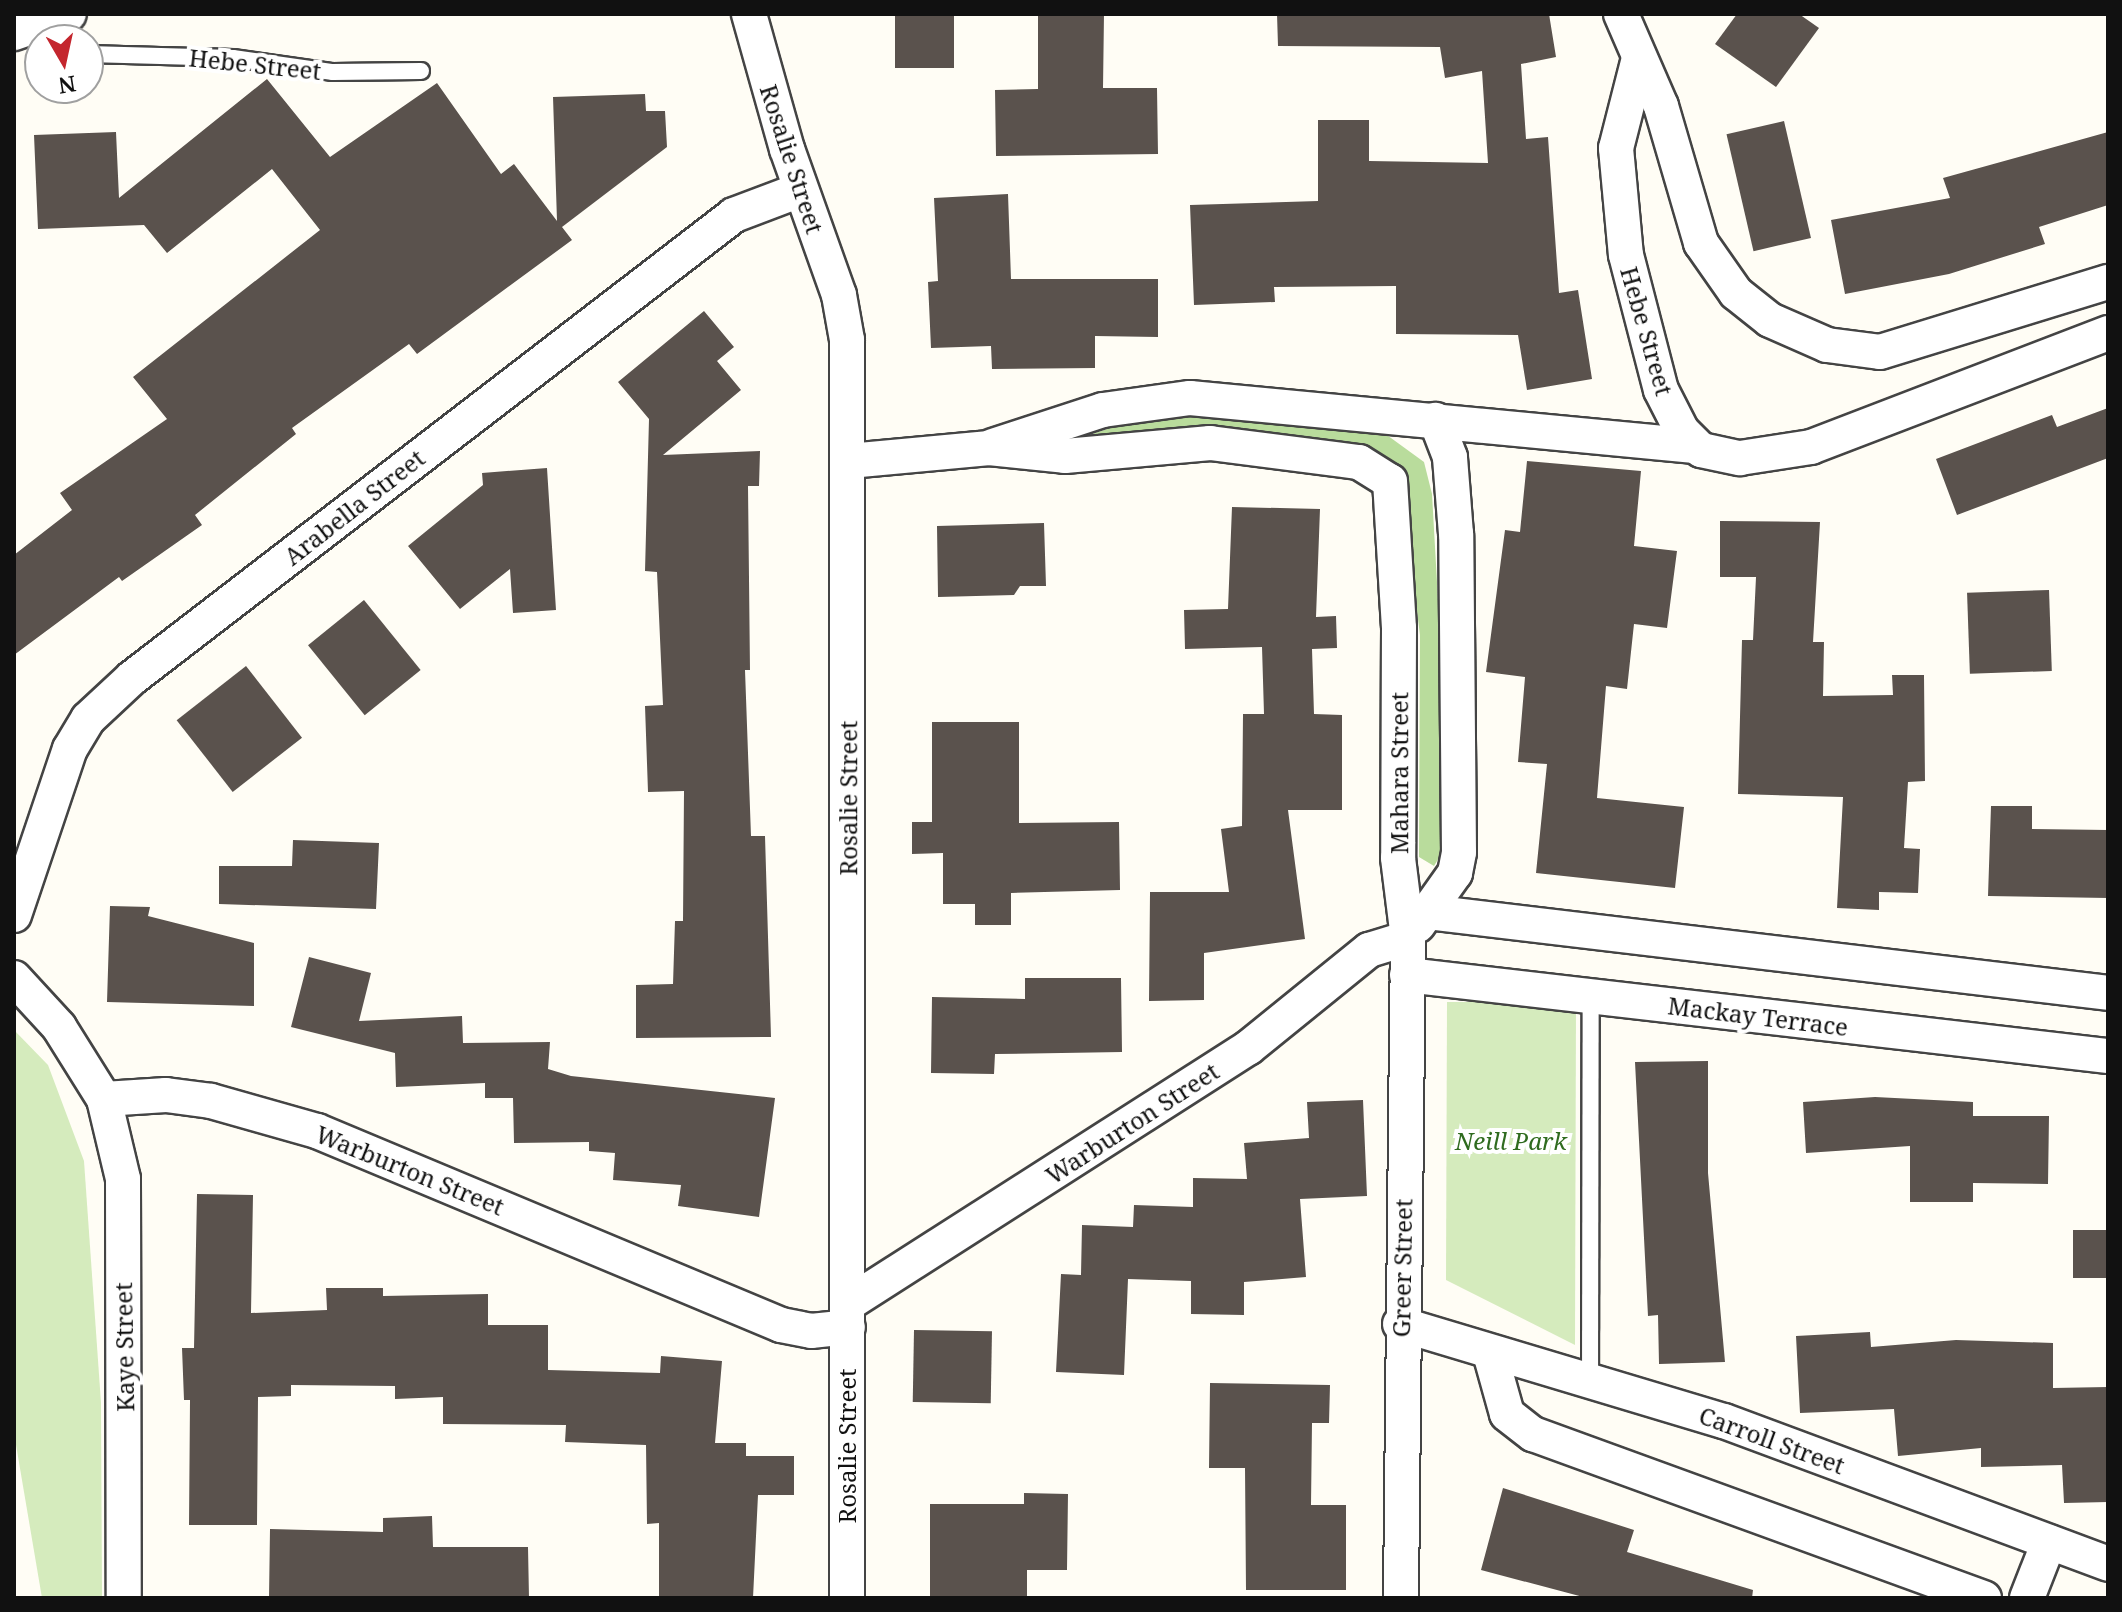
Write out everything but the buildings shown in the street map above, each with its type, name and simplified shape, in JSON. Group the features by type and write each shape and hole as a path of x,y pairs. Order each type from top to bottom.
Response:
{"street":[{"path":"50,24 69,14"},
{"name":"Rosalie Street","path":"749,14 800,190 844,318 849,461 847,1598"},
{"name":"Hebe Street","path":"1634,33 1661,106 1701,243 1736,293 1787,329 1845,350 1880,352 2108,282"},
{"name":"Hebe Street","path":"1634,33 1616,148 1626,255 1661,390 1695,446"},
{"name":"Arabella Street","path":"14,915 70,749 88,719 132,678 734,215 800,190"},
{"path":"1695,446 1740,458 1811,447 2108,333"},
{"name":"Mahara Street","path":"989,448 1082,415 1173,399 1436,420 1695,446"},
{"path":"1436,420 1447,445 1454,502 1459,835 1455,873 1418,925 2108,993"},
{"name":"Mahara Street","path":"849,461 989,448 1075,456 1210,443 1348,460 1384,473 1396,524 1398,858 1418,925"},
{"name":"Greer Street","path":"1401,1598 1400,1324 1407,975 1418,925"},
{"name":"Warburton Street","path":"104,1099 166,1095 211,1101 317,1131 781,1325 811,1331 848,1315 1248,1048 1369,950 1418,925"},
{"name":"Mackay Terrace","path":"1407,975 2108,1056"},
{"path":"14,978 59,1027 104,1099"},
{"name":"Kaye Street","path":"104,1099 123,1179 124,1598"},
{"name":"Carroll Street","path":"1400,1324 1724,1421 2108,1564"},
{"path":"1490,1353 1507,1414 1533,1434 1984,1598"},
{"path":"2027,1598 2049,1542"}],"lane":[{"name":"Hebe Street","path":"104,54 233,58 344,72 421,71"},
{"path":"1590,1383 1591,997"}],"green space":[{"path":"1199,414 1380,430 1424,462 1432,494 1440,635 1440,856 1434,866 1419,857 1420,635 1399,468 1354,447 1092,434 1151,415"},
{"name":"Neill Park","path":"1447,1002 1576,1002 1575,1345 1446,1280"},
{"path":"14,1030 48,1065 84,1161 101,1403 102,1598 42,1598 14,1433"}]}
